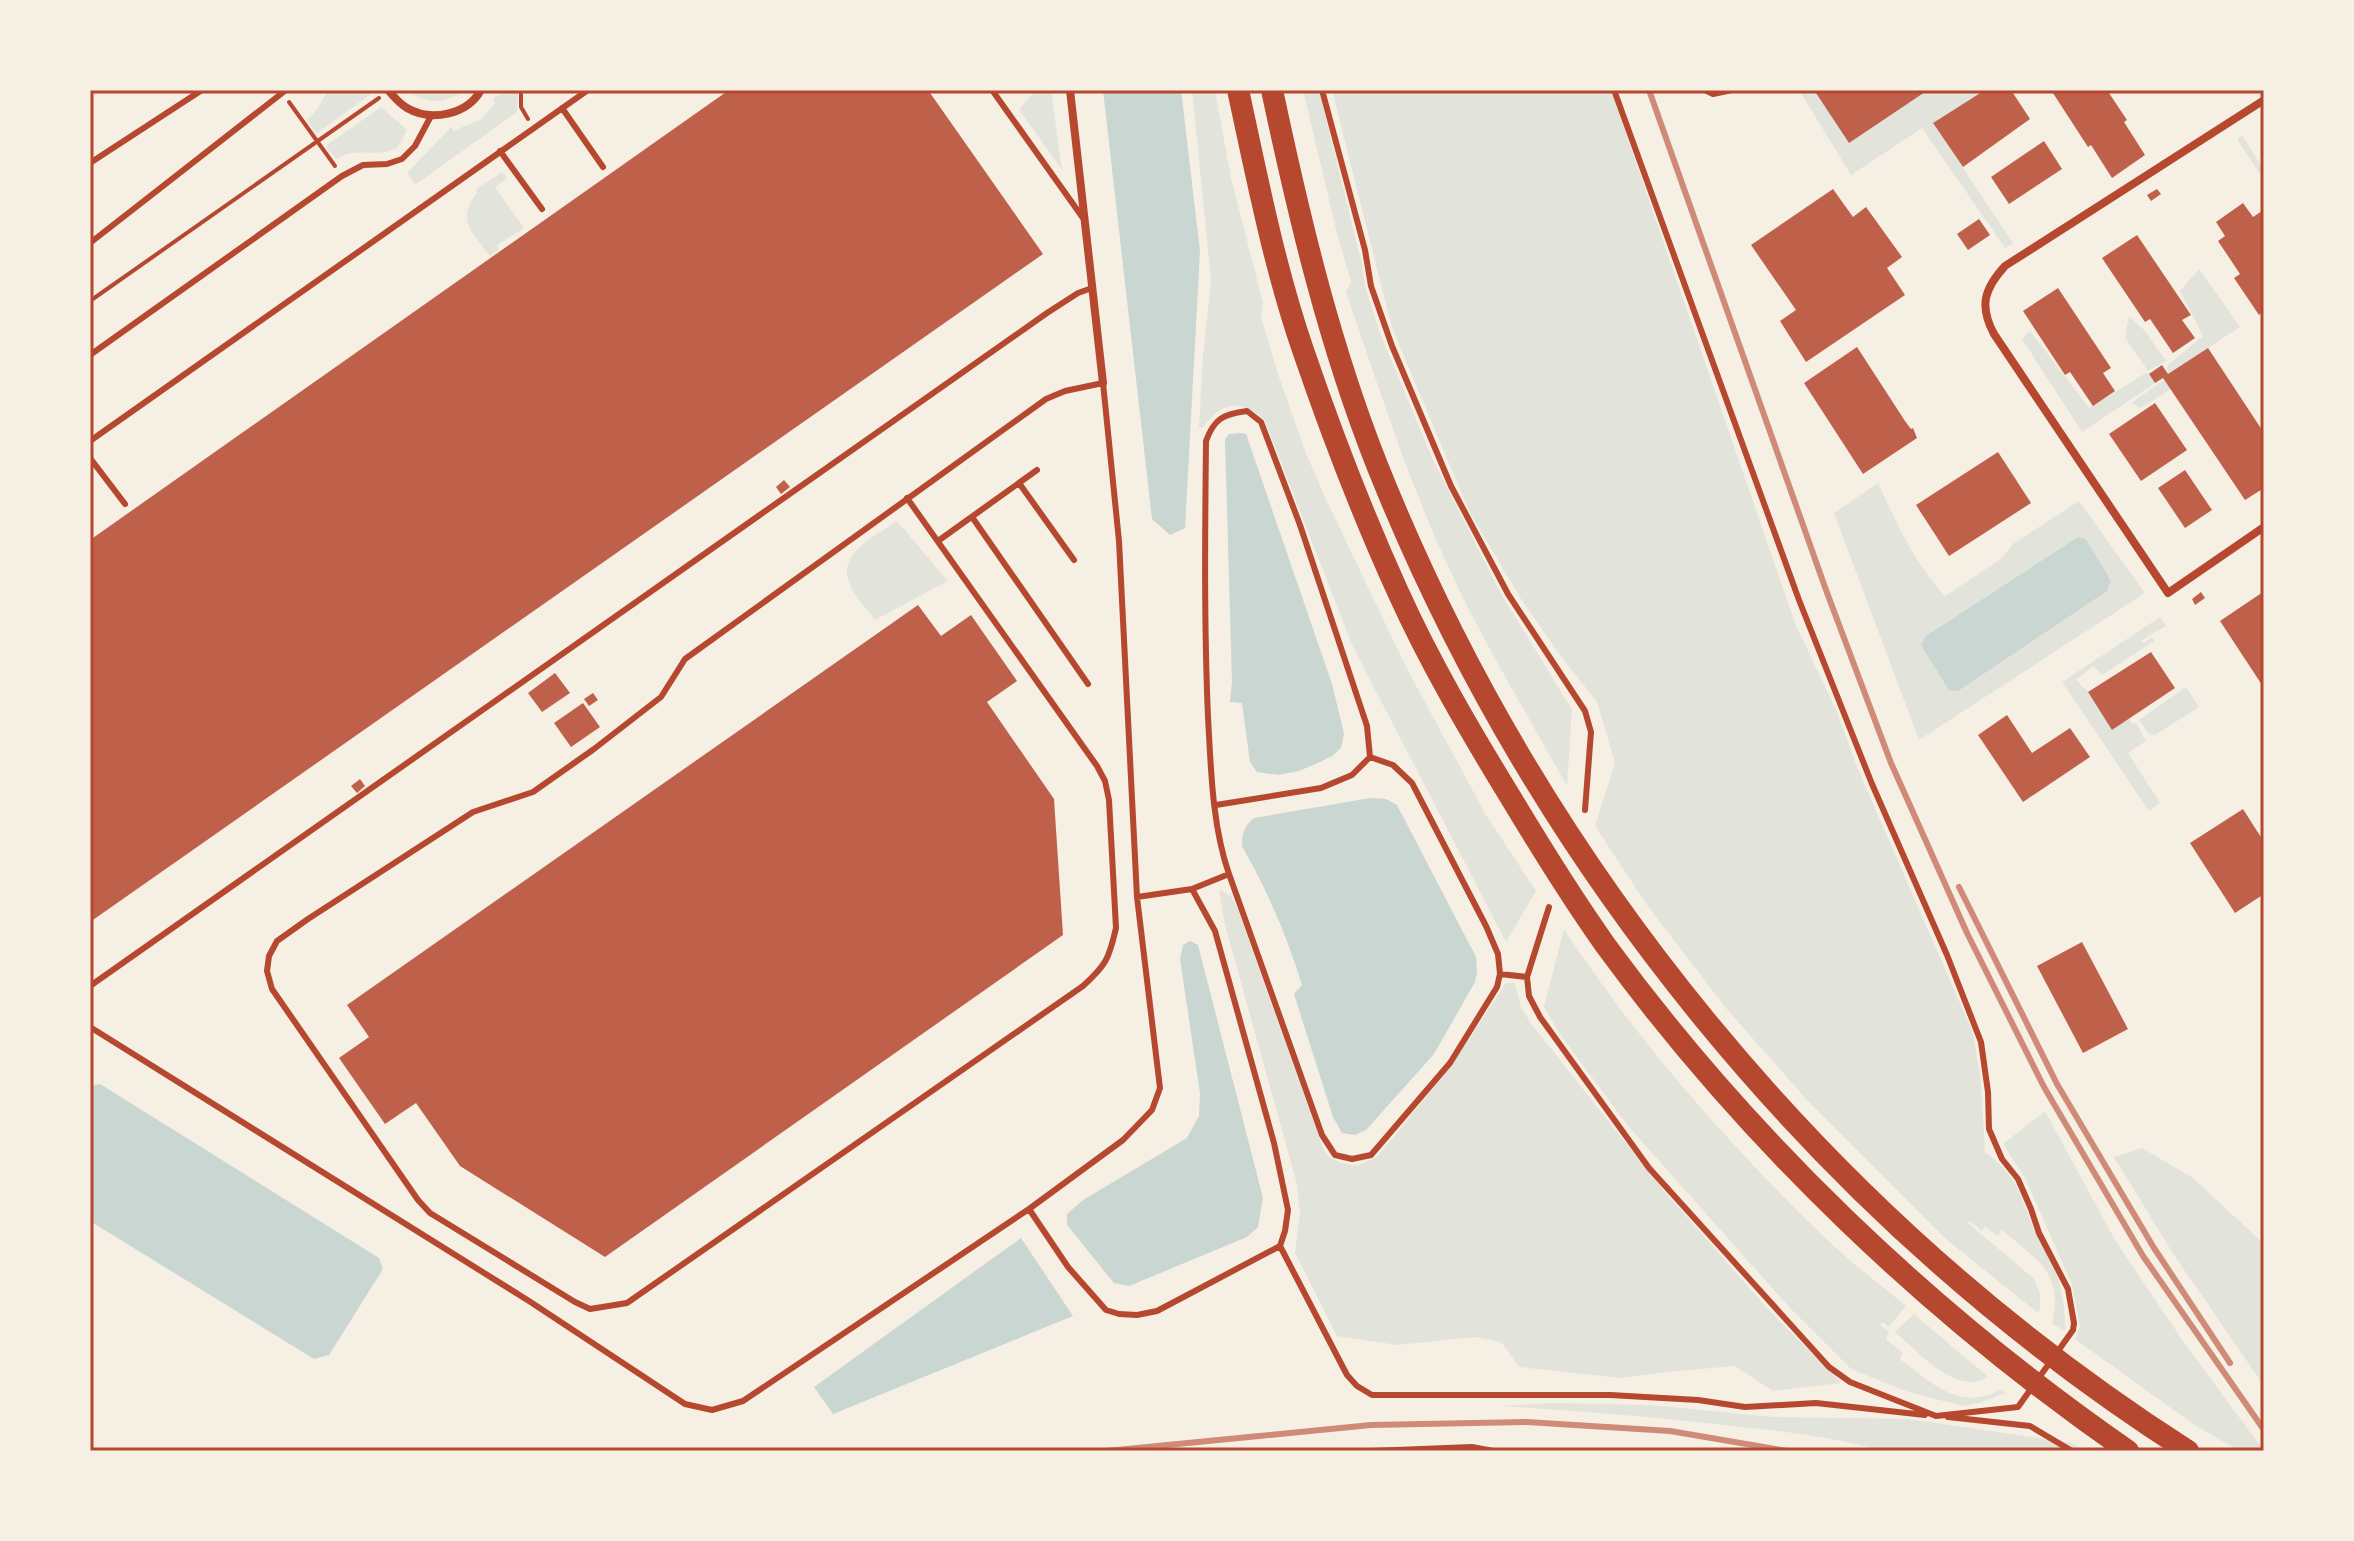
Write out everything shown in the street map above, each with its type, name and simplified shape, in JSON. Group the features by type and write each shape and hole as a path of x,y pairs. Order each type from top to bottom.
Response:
{"highway":[{"path":"1238,90 1269,228 1301,346 1348,476 1399,595 1469,731 1535,837 1605,944 1690,1054 1784,1157 1850,1224 1993,1351 2128,1451"},
{"path":"1272,90 1299,217 1332,336 1377,465 1428,579 1493,709 1559,816 1634,928 1715,1033 1804,1134 1879,1208 2013,1326 2093,1387 2188,1451"}],"street":[{"path":"388,91 407,108 431,116 456,112 476,98 481,90"},
{"path":"1070,90 1103,383"},
{"path":"2264,100 2005,266 1989,287 1984,309 1994,334 2168,593 2264,527"}],"lane":[{"path":"90,163 202,90"},
{"path":"90,441 588,90"},
{"path":"992,90 1085,221"},
{"path":"1322,90 1365,250 1371,286 1398,360 1451,486 1508,594 1585,711 1591,732 1585,810"},
{"path":"1549,907 1527,977 1529,996 1540,1017 1649,1168 1829,1367 1850,1382 1936,1416 2018,1407 2073,1330 2068,1289 2039,1233 2018,1179 2002,1159 1989,1129 1981,1042 1947,955 1872,784 1799,600 1614,90"},
{"path":"1705,90 1713,94 1732,90"},
{"path":"90,243 285,92"},
{"path":"562,108 603,167"},
{"path":"90,355 342,176 363,165 387,164 402,159 415,146 431,116"},
{"path":"500,151 542,209"},
{"path":"90,986 1047,313 1078,293 1092,288"},
{"path":"90,1027 516,1293 685,1404 712,1410 743,1401 1029,1209 1123,1140 1152,1110 1160,1088 1137,897 1119,541 1103,383 1065,391 1046,399 907,498 685,659 661,697 594,749 533,792 473,812 308,919 277,941 269,956 267,971 272,989 418,1200 430,1213 590,1309 627,1303 1083,986 1103,968 1116,928 1109,800 1105,781 907,498"},
{"path":"1247,411 1261,422 1357,691 1367,726 1370,757 1393,765 1412,783 1486,926 1498,954 1500,974 1497,987 1450,1063 1371,1155 1352,1159 1335,1155 1322,1135 1220,848 1210,756 1205,633 1206,441 1211,425 1229,413 1247,411"},
{"path":"90,458 125,504"},
{"path":"938,541 1037,470"},
{"path":"1019,483 1074,560"},
{"path":"972,517 1088,684"},
{"path":"1216,805 1321,788 1352,775 1370,757"},
{"path":"1137,897 1192,889 1229,874"},
{"path":"1029,1209 1068,1267 1106,1310 1119,1314 1137,1315 1157,1311 1280,1246 1288,1210 1274,1143 1215,931 1192,889"},
{"path":"1500,974 1527,977"},
{"path":"1280,1246 1347,1375 1372,1395 1610,1395 1698,1400 1745,1407 1816,1403 2030,1426 2072,1451"},
{"path":"1371,1451 1472,1447 1493,1451"}],"path":[{"path":"521,90 521,107 534,128"},
{"path":"90,301 388,91"},
{"path":"285,92 342,176"}],"shaded area":[{"path":"328,90 370,90 371,94 316,134 307,120"},
{"path":"408,90 465,90 451,98 436,101 422,99"},
{"path":"506,90 518,90 517,112 415,185 407,173 452,126 453,131 480,120 495,104 493,99"},
{"path":"1030,90 1051,90 1062,170 1019,109 1033,94"},
{"path":"1103,90 1181,90 1200,251 1185,528 1170,535 1152,519"},
{"path":"1192,90 1215,90 1231,178 1263,303 1261,317 1305,451 1405,665 1486,815 1536,891 1506,942 1353,647 1264,419 1246,408 1230,406 1223,408 1199,428 1211,281"},
{"path":"1303,90 1319,90 1365,286 1380,333 1433,460 1499,590 1572,710 1567,786 1467,606 1438,544 1389,419 1346,292 1351,282"},
{"path":"1332,90 1611,90 1795,623 1837,712 1857,767 1973,1033 1981,1083 1985,1152 2011,1178 2052,1262 2061,1291 2065,1331 2052,1324 2055,1306 2051,1280 2045,1269 2026,1250 2002,1230 1997,1236 1985,1226 1982,1231 1970,1221 1968,1223 2034,1279 2040,1294 2038,1313 1947,1240 1807,1100 1725,1007 1649,908 1595,826 1615,763 1597,702 1521,599 1470,513 1392,328"},
{"path":"1799,90 1814,90 1849,142 1925,90 1985,90 1933,123 2013,243 2005,248 1922,128 1851,175"},
{"path":"381,107 407,130 398,147 383,152 352,153 337,159 327,149 327,145"},
{"path":"2242,135 2264,170 2264,180 2237,139"},
{"path":"502,172 506,179 495,187 524,228 497,245 499,250 490,256 469,226 467,211 477,193 476,189"},
{"path":"2199,269 2240,327 2168,374 2167,366 2203,336 2180,291"},
{"path":"2129,316 2144,330 2166,361 2148,371 2125,338"},
{"path":"2030,331 2089,408 2146,373 2155,383 2082,432 2022,339"},
{"path":"2164,380 2171,389 2141,408 2131,403"},
{"path":"1229,434 1246,434 1332,684 1344,734 1341,748 1332,756 1299,771 1278,775 1257,772 1250,762 1242,703 1230,702 1225,440"},
{"path":"1878,483 1915,556 1945,596 2002,558 2013,544 2079,501 2145,593 1919,740 1834,513"},
{"path":"897,521 948,581 875,620 850,585 848,564 860,547"},
{"path":"2078,537 2086,539 2111,581 2107,591 1958,691 1949,690 1921,645 1926,636"},
{"path":"2160,617 2166,626 2141,641 2143,643 2152,637 2154,641 2102,675 2094,666 2076,680 2088,692 2112,729 2129,719 2136,723 2146,741 2128,753 2160,803 2149,811 2062,682"},
{"path":"2186,687 2199,707 2155,735 2149,734 2139,720"},
{"path":"1370,798 1386,799 1397,805 1476,957 1477,972 1475,982 1434,1054 1366,1130 1355,1135 1342,1133 1333,1117 1294,994 1302,985 1276,914 1242,841 1246,827 1254,818"},
{"path":"1219,889 1231,896 1238,910 1323,1148 1329,1157 1357,1166 1377,1157 1450,1068 1506,983 1515,983 1521,1007 1532,1025 1664,1191 1767,1308 1841,1383 1773,1391 1735,1366 1620,1378 1519,1367 1501,1342 1475,1337 1397,1345 1337,1336 1295,1253 1300,1213 1297,1184 1225,925"},
{"path":"1564,929 1624,1014 1726,1136 1836,1248 1906,1306 1889,1327 1883,1322 1880,1325 1889,1332 1886,1340 1903,1353 1900,1359 1935,1385 1959,1396 1986,1396 2001,1389 2006,1393 1963,1406 1908,1392 1851,1369 1790,1308 1628,1126 1559,1033 1544,1007"},
{"path":"1190,941 1198,945 1263,1198 1258,1227 1247,1237 1129,1286 1114,1283 1067,1225 1067,1214 1083,1200 1187,1138 1199,1116 1200,1093 1180,959 1183,945"},
{"path":"100,1084 379,1258 383,1269 329,1355 314,1359 90,1221 90,1086"},
{"path":"2045,1111 2115,1240 2185,1344 2264,1451 2239,1451 2193,1424 2075,1339 2080,1327 2072,1285 2026,1180 2003,1144"},
{"path":"2142,1148 2193,1178 2264,1244 2264,1386 2174,1255 2114,1157"},
{"path":"1021,1238 1073,1316 833,1414 814,1387"},
{"path":"1914,1314 1988,1377 1976,1382 1963,1381 1951,1377 1926,1360 1895,1332"},
{"path":"1552,1403 1651,1405 1772,1417 1909,1419 2072,1443 2083,1451 1883,1451 1827,1438 1770,1430 1501,1406"}],"building":[{"path":"729,90 928,90 1043,254 90,922 90,540"},
{"path":"1814,90 1928,90 1849,143"},
{"path":"1985,90 2011,90 2030,119 1963,167 1933,123"},
{"path":"2051,90 2107,90 2145,155 2112,178"},
{"path":"2044,141 2062,169 2009,204 1991,177"},
{"path":"1833,189 1853,217 1866,207 1902,257 1887,268 1905,295 1806,362 1780,321 1796,310 1751,245"},
{"path":"2157,189 2161,194 2151,201 2147,195"},
{"path":"2243,203 2253,217 2262,211 2264,214 2264,258 2261,260 2264,265 2264,311 2259,315 2234,278 2240,274 2218,241 2225,236 2216,222"},
{"path":"1979,219 1990,235 1968,250 1957,234"},
{"path":"2137,235 2191,315 2182,320 2195,338 2173,353 2150,319 2145,322 2102,258"},
{"path":"2058,288 2111,368 2103,373 2115,391 2093,406 2070,372 2065,375 2023,311"},
{"path":"1857,347 1917,438 1863,474 1804,383"},
{"path":"2208,348 2264,433 2264,488 2245,500 2163,378 2155,383 2149,374 2162,365 2168,374"},
{"path":"2155,403 2187,450 2141,481 2109,434"},
{"path":"1998,452 2031,503 1949,556 1916,505"},
{"path":"2185,470 2212,510 2185,528 2158,488"},
{"path":"784,480 790,487 781,494 776,487"},
{"path":"2201,592 2205,598 2195,605 2192,599"},
{"path":"2264,594 2264,688 2220,621"},
{"path":"918,605 941,636 971,615 1017,681 987,702 1054,799 1063,935 605,1257 460,1166 416,1103 385,1124 339,1058 369,1037 347,1005"},
{"path":"2151,652 2175,688 2112,730 2088,692"},
{"path":"555,673 570,693 542,712 528,693"},
{"path":"593,693 598,700 589,706 584,699"},
{"path":"583,703 600,727 571,747 554,723"},
{"path":"2007,715 2032,753 2070,728 2090,757 2023,802 1978,735"},
{"path":"360,779 365,786 357,793 351,786"},
{"path":"2243,809 2264,842 2264,894 2235,913 2190,843"},
{"path":"2082,942 2128,1029 2083,1053 2037,966"}],"railway":[{"path":"1649,90 1826,590 1891,763 1967,933 2044,1087 2143,1256 2264,1430"},
{"path":"1959,887 2057,1084 2154,1248 2230,1363"},
{"path":"1106,1451 1371,1425 1527,1422 1670,1431 1787,1451"}]}
